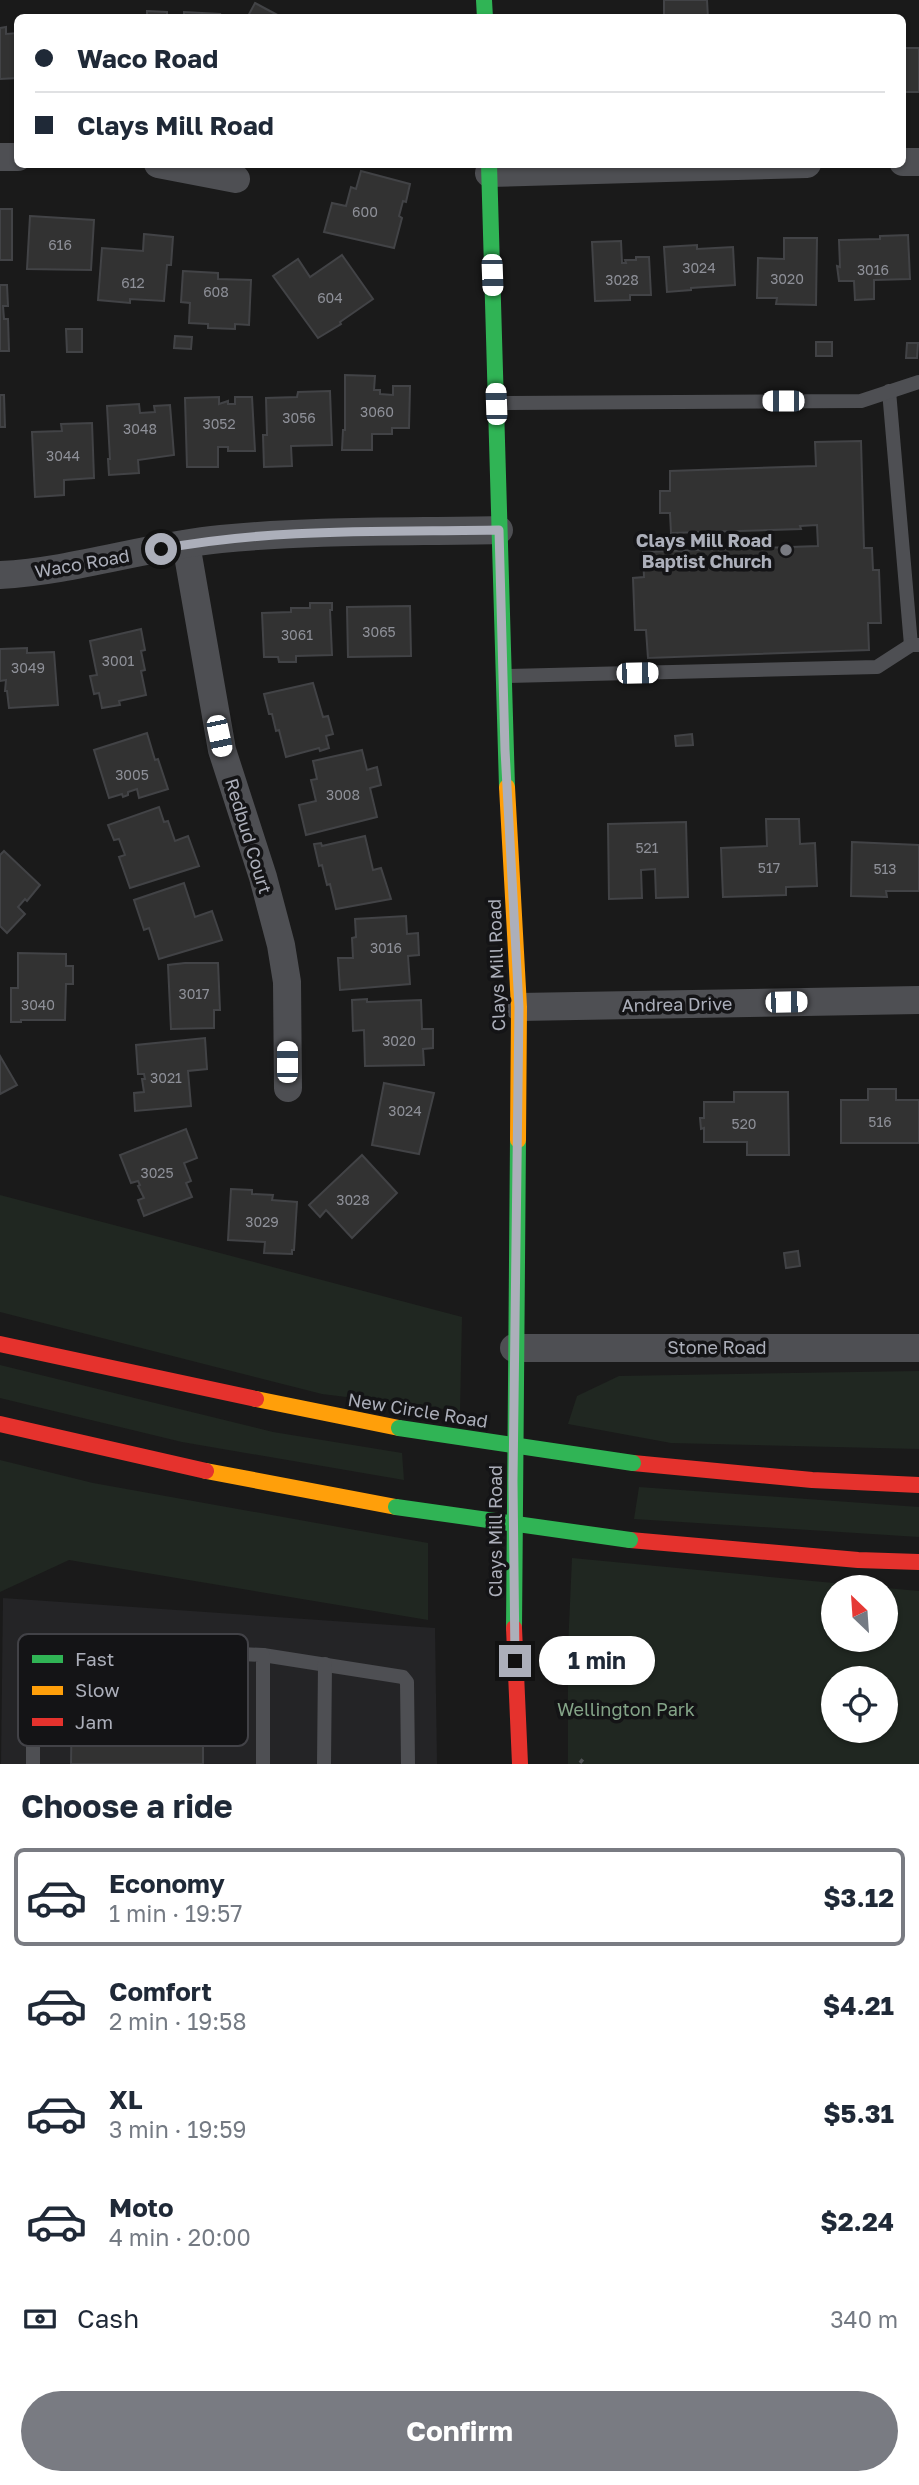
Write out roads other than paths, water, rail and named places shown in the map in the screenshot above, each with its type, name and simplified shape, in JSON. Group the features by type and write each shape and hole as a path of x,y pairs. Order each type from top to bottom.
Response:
{"main road":[{"name":"Clays Mill Road","path":"489,169 503,676 519,1007 514,1348 514,1636 520,1764"},
{"name":"New Circle Road","path":"0,1344 149,1378 399,1427 634,1463 812,1480 919,1485"},
{"path":"0,1424 282,1487 396,1507 630,1540 858,1560 919,1562"}],"street":[{"path":"179,168 236,179"},
{"path":"489,169 553,168"},
{"name":"Waco Road","path":"0,575 60,569 221,539 499,530"},
{"name":"Redbud Court","path":"186,544 222,750 263,877 281,945 287,982 288,1088"},
{"name":"Andrea Drive","path":"519,1007 919,1000"},
{"name":"Stone Road","path":"514,1348 919,1348"}],"lane":[{"path":"496,404 861,401 919,382"},
{"path":"503,676 877,667 915,645 889,391"},
{"path":"248,1654 403,1677 407,1682 408,1764"},
{"path":"263,1655 264,1764"},
{"path":"324,1664 324,1764"},
{"path":"33,1746 33,1764"}],"place":[{"name":"Clays Mill Road Baptist Church","path":"786,550"}],"park label":[{"name":"Wellington Park","path":"626,1709"}]}
